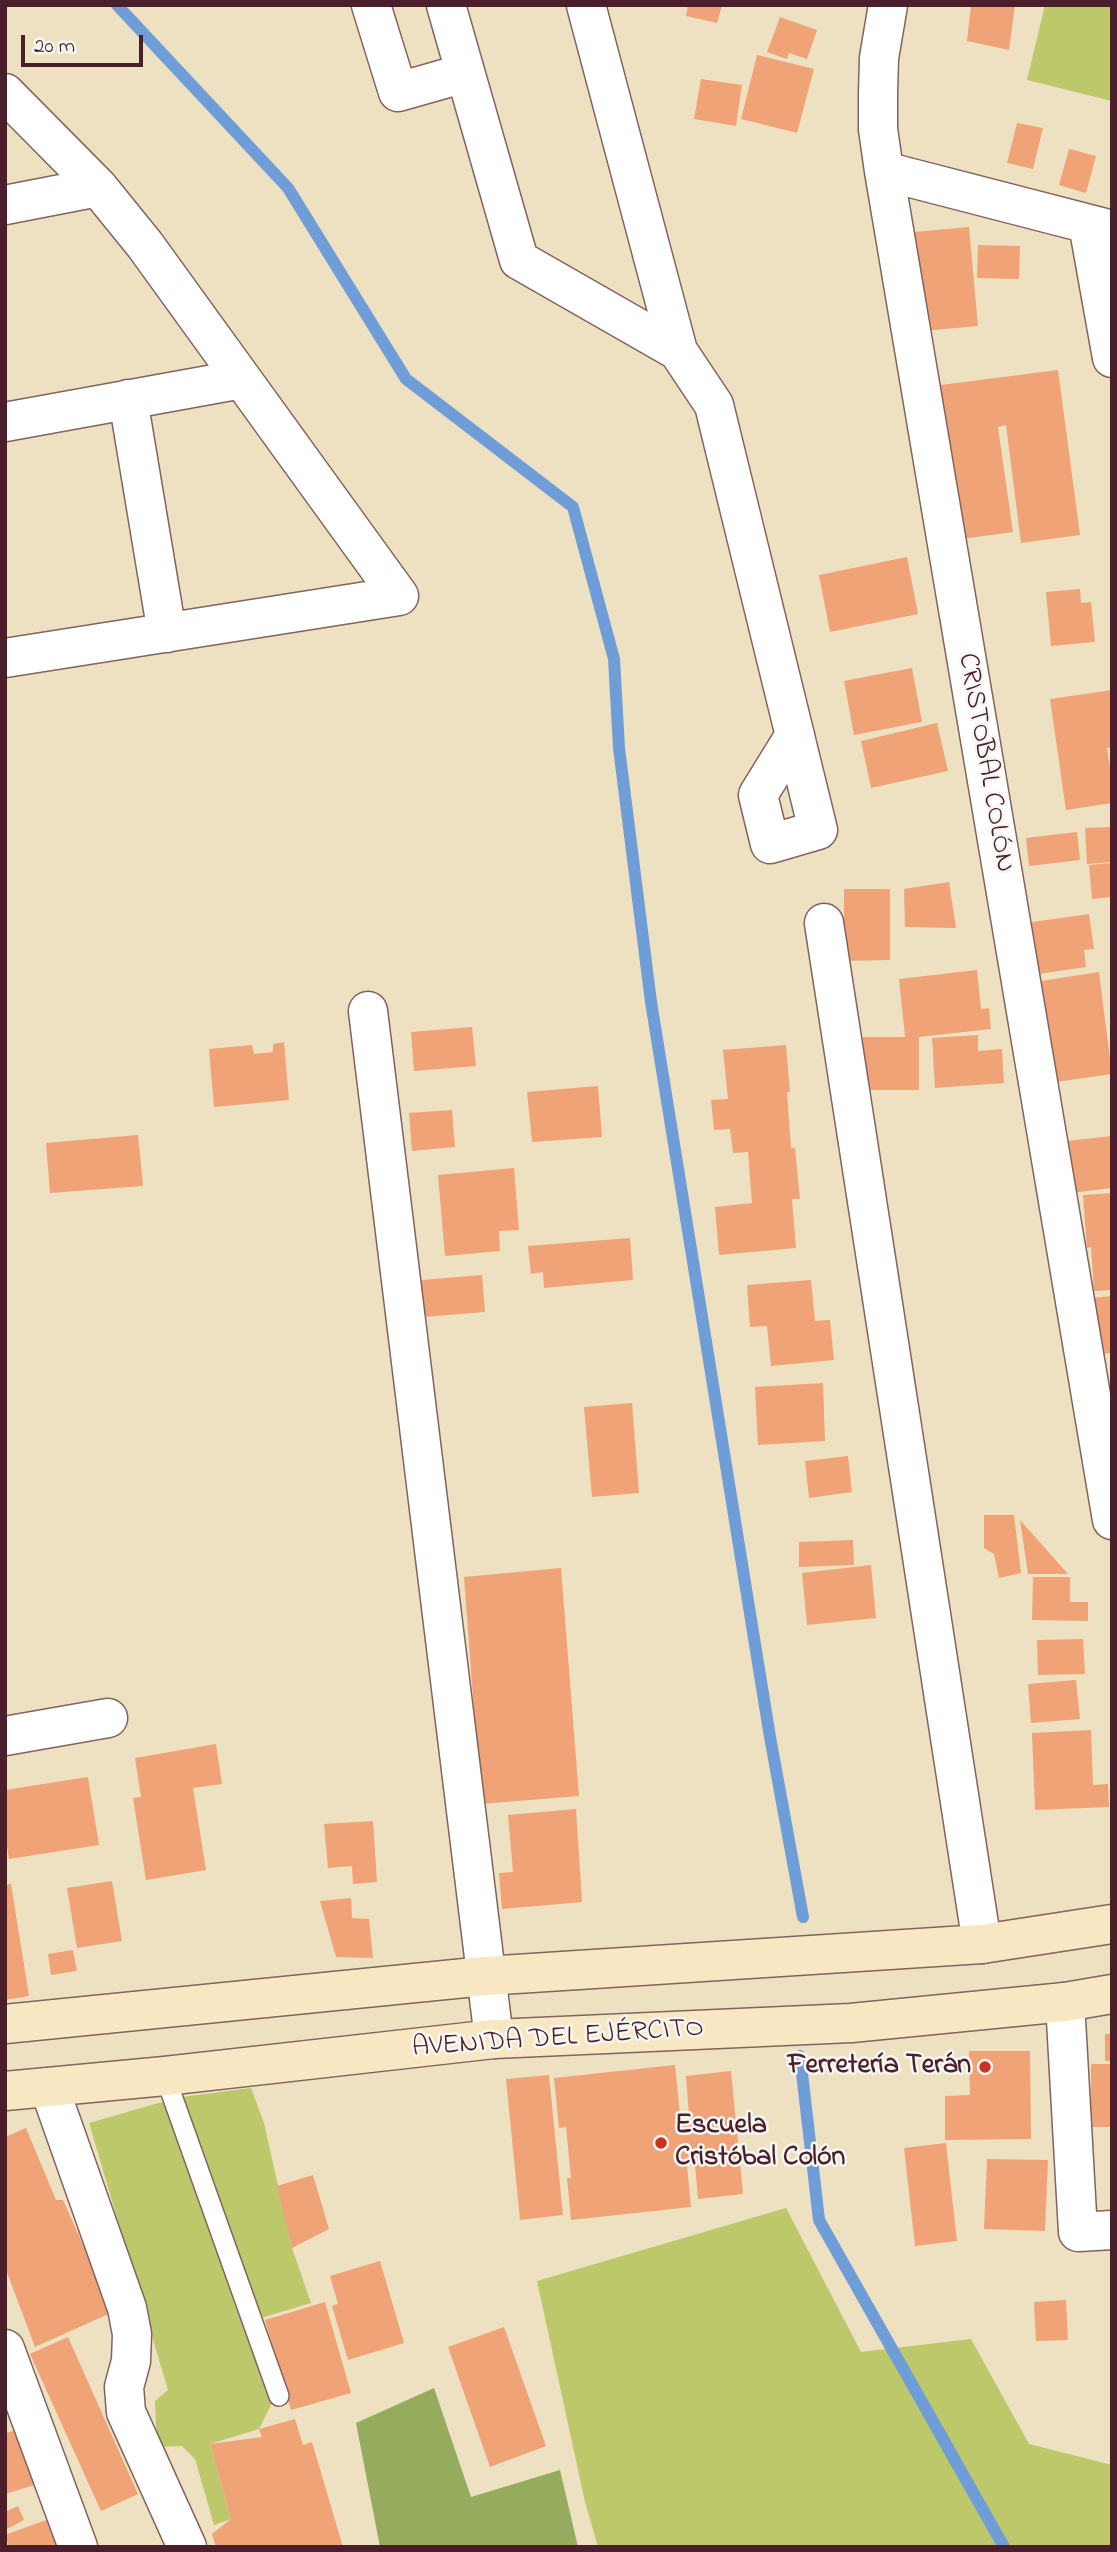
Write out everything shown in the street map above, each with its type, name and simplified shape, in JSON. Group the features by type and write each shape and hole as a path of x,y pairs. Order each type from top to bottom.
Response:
{"main road":[{"path":"5,2024 485,1976 982,1944 1112,1924"},
{"name":"AVENIDA DEL EJÉRCITO","path":"5,2091 494,2039 851,2023 1065,2002 1112,1994"}],"street":[{"path":"371,5 398,92 465,73"},
{"path":"446,5 519,260 678,352"},
{"path":"586,5 678,352 714,405 795,735"},
{"name":"CRISTOBAL COLÓN","path":"888,5 879,58 878,94 878,129 884,171 1112,1520"},
{"path":"5,93 98,187 145,245 399,596 5,658"},
{"path":"884,171 1100,227 1112,358"},
{"path":"5,205 98,187"},
{"path":"5,422 242,379"},
{"path":"128,399 167,633"},
{"path":"824,923 982,1944"},
{"path":"368,1011 494,2039"},
{"path":"5,1736 108,1718"},
{"path":"1065,2002 1078,2232 1112,2230"},
{"path":"49,2087 127,2308 132,2334 131,2361 124,2387 125,2412 187,2547"},
{"path":"5,2349 78,2547"}],"lane":[{"path":"165,2076 279,2396"}],"green space":[{"path":"1045,5 1112,5 1112,101 1027,80"},
{"path":"251,2088 264,2123 292,2248 311,2303 251,2321 274,2399 259,2429 210,2444 231,2519 214,2525 195,2459 182,2446 157,2447 155,2401 168,2390 89,2123 162,2102 168,2111 182,2097"},
{"path":"786,2208 861,2352 971,2339 1029,2444 1112,2465 1112,2547 598,2547 585,2502 537,2281"},
{"path":"434,2388 471,2497 560,2470 578,2547 380,2547 356,2423"}],"building":[{"path":"688,5 722,5 717,23 686,16"},
{"path":"971,5 1015,5 1009,50 967,41"},
{"path":"780,17 817,30 807,59 789,53 787,59 767,52"},
{"path":"757,55 814,69 797,133 741,119"},
{"path":"701,79 742,85 736,126 694,119"},
{"path":"1017,123 1043,128 1033,169 1007,163"},
{"path":"1069,149 1096,156 1086,193 1059,185"},
{"path":"969,227 978,326 923,331 915,232"},
{"path":"978,245 1020,246 1019,279 977,278"},
{"path":"1058,370 1080,535 1021,543 1006,425 998,427 1013,532 954,540 933,386"},
{"path":"907,557 918,614 830,632 819,575"},
{"path":"1080,589 1081,603 1091,602 1095,642 1051,646 1046,592"},
{"path":"912,668 922,722 854,735 844,681"},
{"path":"1112,690 1112,747 1107,748 1112,803 1066,810 1050,699"},
{"path":"937,723 948,771 871,788 861,741"},
{"path":"1112,827 1112,862 1087,864 1085,828"},
{"path":"1077,832 1080,860 1029,866 1026,838"},
{"path":"1112,863 1112,897 1092,899 1089,865"},
{"path":"949,882 956,928 905,927 904,889"},
{"path":"844,889 890,889 890,960 844,961"},
{"path":"1089,914 1094,949 1084,950 1086,967 1025,976 1018,924"},
{"path":"977,970 981,1009 989,1008 991,1029 919,1037 919,1090 850,1090 850,1037 905,1037 899,979"},
{"path":"1099,972 1112,1074 1042,1084 1028,983"},
{"path":"472,1027 476,1066 414,1071 411,1032"},
{"path":"978,1035 978,1051 1002,1049 1004,1083 935,1088 932,1038"},
{"path":"284,1042 289,1100 214,1107 209,1049 252,1045 254,1054 273,1052 273,1044"},
{"path":"786,1045 791,1148 795,1148 800,1199 792,1199 796,1248 719,1255 715,1207 752,1203 748,1152 733,1153 730,1129 714,1130 711,1100 728,1099 723,1050"},
{"path":"598,1086 602,1137 532,1142 527,1092"},
{"path":"452,1110 455,1147 412,1151 409,1113"},
{"path":"138,1135 143,1186 50,1193 46,1143"},
{"path":"1112,1136 1112,1188 1062,1194 1057,1142"},
{"path":"514,1168 519,1230 499,1231 500,1251 445,1256 438,1175"},
{"path":"1112,1193 1112,1290 1094,1291 1083,1195"},
{"path":"630,1238 633,1280 544,1288 543,1272 531,1274 528,1246"},
{"path":"482,1275 485,1312 412,1318 410,1281"},
{"path":"811,1280 815,1321 830,1320 834,1360 771,1366 767,1326 750,1327 747,1285"},
{"path":"1112,1296 1112,1353 1097,1354 1090,1298"},
{"path":"823,1383 825,1441 758,1445 755,1387"},
{"path":"632,1403 639,1493 592,1497 584,1407"},
{"path":"848,1456 852,1492 809,1498 805,1461"},
{"path":"984,1515 1014,1515 1021,1573 999,1578 994,1554 984,1548"},
{"path":"1020,1520 1068,1574 1028,1574"},
{"path":"853,1540 854,1565 799,1567 799,1542"},
{"path":"871,1565 876,1618 807,1625 802,1573"},
{"path":"561,1568 579,1796 481,1804 464,1577"},
{"path":"1033,1577 1070,1577 1070,1602 1088,1602 1088,1621 1032,1620"},
{"path":"1083,1639 1085,1674 1038,1675 1037,1640"},
{"path":"1076,1680 1080,1719 1031,1723 1028,1684"},
{"path":"1091,1730 1093,1785 1108,1784 1109,1807 1035,1810 1032,1733"},
{"path":"216,1744 222,1784 193,1788 206,1870 146,1880 133,1798 141,1797 135,1758"},
{"path":"88,1777 99,1845 9,1859 5,1834 5,1790"},
{"path":"576,1809 582,1902 502,1909 499,1873 513,1872 508,1815"},
{"path":"373,1821 377,1882 353,1884 352,1866 328,1868 324,1824"},
{"path":"112,1881 122,1941 77,1948 67,1888"},
{"path":"11,1884 29,1996 5,2000 5,1885"},
{"path":"351,1898 352,1918 369,1919 373,1958 336,1957 320,1901"},
{"path":"73,1950 77,1971 51,1975 48,1954"},
{"path":"1105,2034 1112,2034 1112,2061 1105,2061"},
{"path":"969,2051 1030,2051 1031,2139 945,2140 945,2096 970,2095"},
{"path":"1091,2064 1112,2064 1112,2127 1091,2127"},
{"path":"675,2065 680,2115 689,2114 686,2076 731,2071 743,2194 698,2199 695,2165 687,2165 691,2207 571,2220 567,2178 571,2178 566,2127 559,2128 554,2078"},
{"path":"549,2075 563,2215 520,2220 506,2079"},
{"path":"26,2128 56,2200 63,2200 113,2312 35,2347 5,2267 5,2137"},
{"path":"946,2143 957,2241 915,2246 904,2148"},
{"path":"987,2159 1048,2160 1045,2231 984,2229"},
{"path":"313,2175 329,2229 292,2248 277,2186"},
{"path":"380,2261 404,2343 348,2360 332,2306 338,2304 330,2276"},
{"path":"1066,2300 1068,2340 1036,2341 1034,2302"},
{"path":"325,2302 351,2393 291,2410 265,2320"},
{"path":"504,2327 546,2446 490,2467 448,2347"},
{"path":"68,2337 138,2494 101,2511 30,2354"},
{"path":"295,2419 303,2445 312,2442 343,2547 216,2547 212,2534 231,2519 210,2444 262,2437 259,2429"},
{"path":"22,2429 38,2484 5,2494 5,2433"},
{"path":"18,2506 24,2520 5,2530 5,2512"},
{"path":"49,2519 60,2547 9,2547 5,2535"}],"waterway":[{"path":"117,5 288,188 406,379 573,507 614,659 619,748 651,1002 770,1737 803,1917"},
{"path":"800,2056 819,2220 1004,2547"}],"place":[{"name":"Ferretería Terán","path":"985,2067"},
{"name":"Escuela Cristóbal Colón","path":"661,2143"}]}
